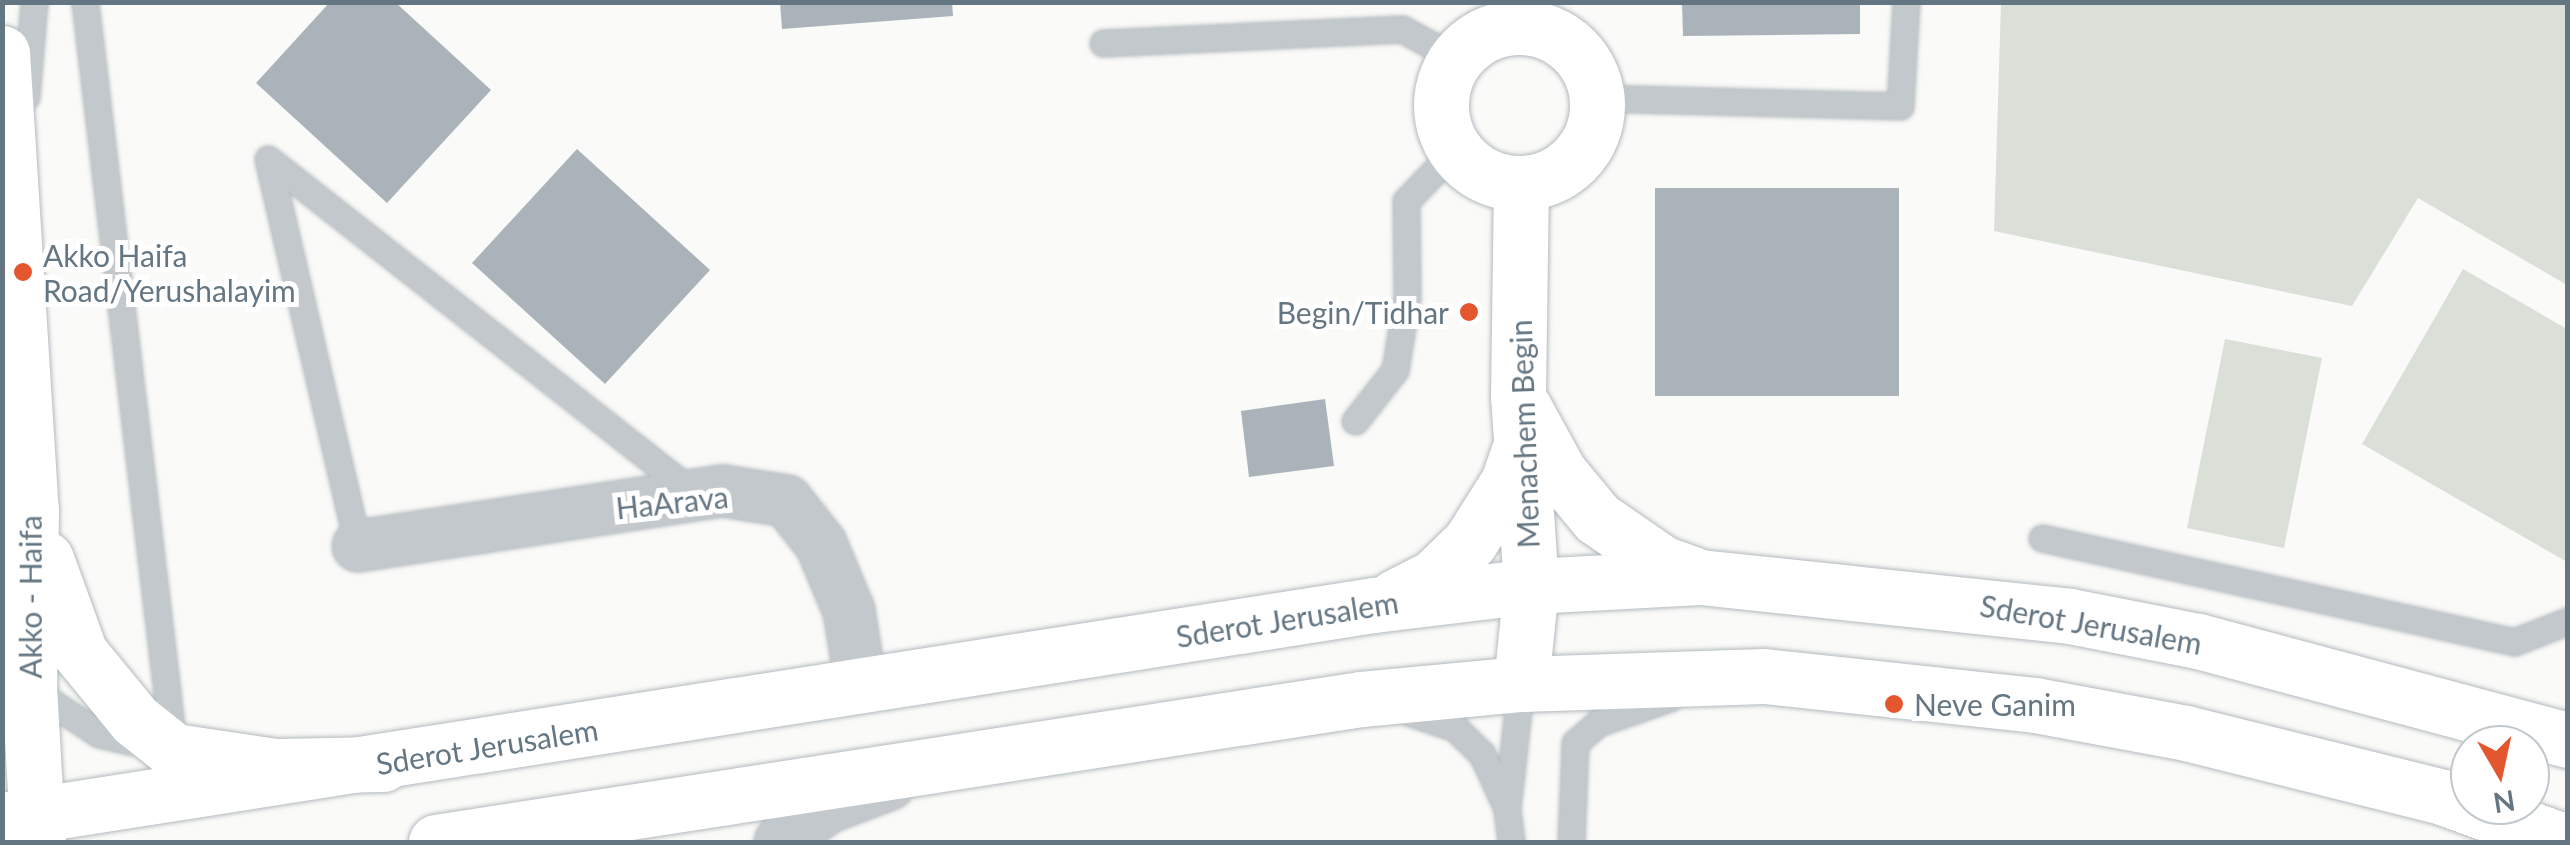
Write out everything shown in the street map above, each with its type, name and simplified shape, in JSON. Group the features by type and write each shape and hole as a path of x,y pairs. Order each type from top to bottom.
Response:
{"main road":[{"path":"1522,14 1580,54 1598,98 1586,147 1569,166 1521,184 1484,174 1454,150 1440,104 1456,58 1472,41 1522,14"},
{"name":"Akko - Haifa","path":"2,53 31,509 26,825"},
{"name":"Menachem Begin","path":"1520,684 1531,586 1519,422 1521,184"},
{"path":"1519,422 1597,518 1662,563 1700,577"},
{"path":"1374,605 1409,592 1454,560 1508,482 1519,422"},
{"path":"31,509 80,653 135,720 174,751 275,766 383,764"},
{"name":"Sderot Jerusalem","path":"26,825 861,685 1374,605 1531,586 1700,577 2070,616 2198,641 2568,740"},
{"path":"439,842 1361,699 1520,684 1764,676 2054,709 2186,733 2442,797 2566,842"},
{"path":"2494,718 2568,711"},
{"path":"2442,797 2510,842"}],"street":[{"name":"HaArava","path":"358,546 723,491 786,502 821,544 849,611 861,685"},
{"path":"780,842 827,808 864,792 1010,752"},
{"path":"439,842 485,842"}],"lane":[{"path":"13,201 34,2"},
{"path":"2,640 30,688 99,734 174,751 85,2"},
{"path":"1598,98 1900,106 1906,2"},
{"path":"1103,44 1402,29 1456,58"},
{"path":"1354,421 1394,370 1407,297 1406,201 1454,150"},
{"path":"358,546 268,159 696,494"},
{"path":"2042,538 2514,642 2568,621"},
{"path":"1571,842 1569,771 1584,732 1697,688 1764,676"},
{"path":"1512,842 1508,808 1520,684"},
{"path":"1361,699 1455,728 1482,754 1508,808"}],"shaded area":[{"path":"2001,3 2567,3 2567,285 2418,198 2352,306 1994,231"},
{"path":"2463,269 2567,329 2567,562 2362,444"},
{"path":"2225,339 2322,358 2284,548 2187,528"}],"building":[{"path":"330,2 395,2 491,90 387,203 256,83"},
{"path":"780,2 952,2 953,16 782,29"},
{"path":"1682,2 1860,2 1860,34 1683,36"},
{"path":"577,149 710,270 605,384 472,263"},
{"path":"1655,188 1899,188 1899,396 1655,396"},
{"path":"1325,399 1334,466 1249,477 1241,411"}],"place":[{"name":"Akko Haifa Road/Yerushalayim","path":"23,272"},
{"name":"Begin/Tidhar","path":"1469,312"},
{"name":"Neve Ganim","path":"1894,704"}]}
